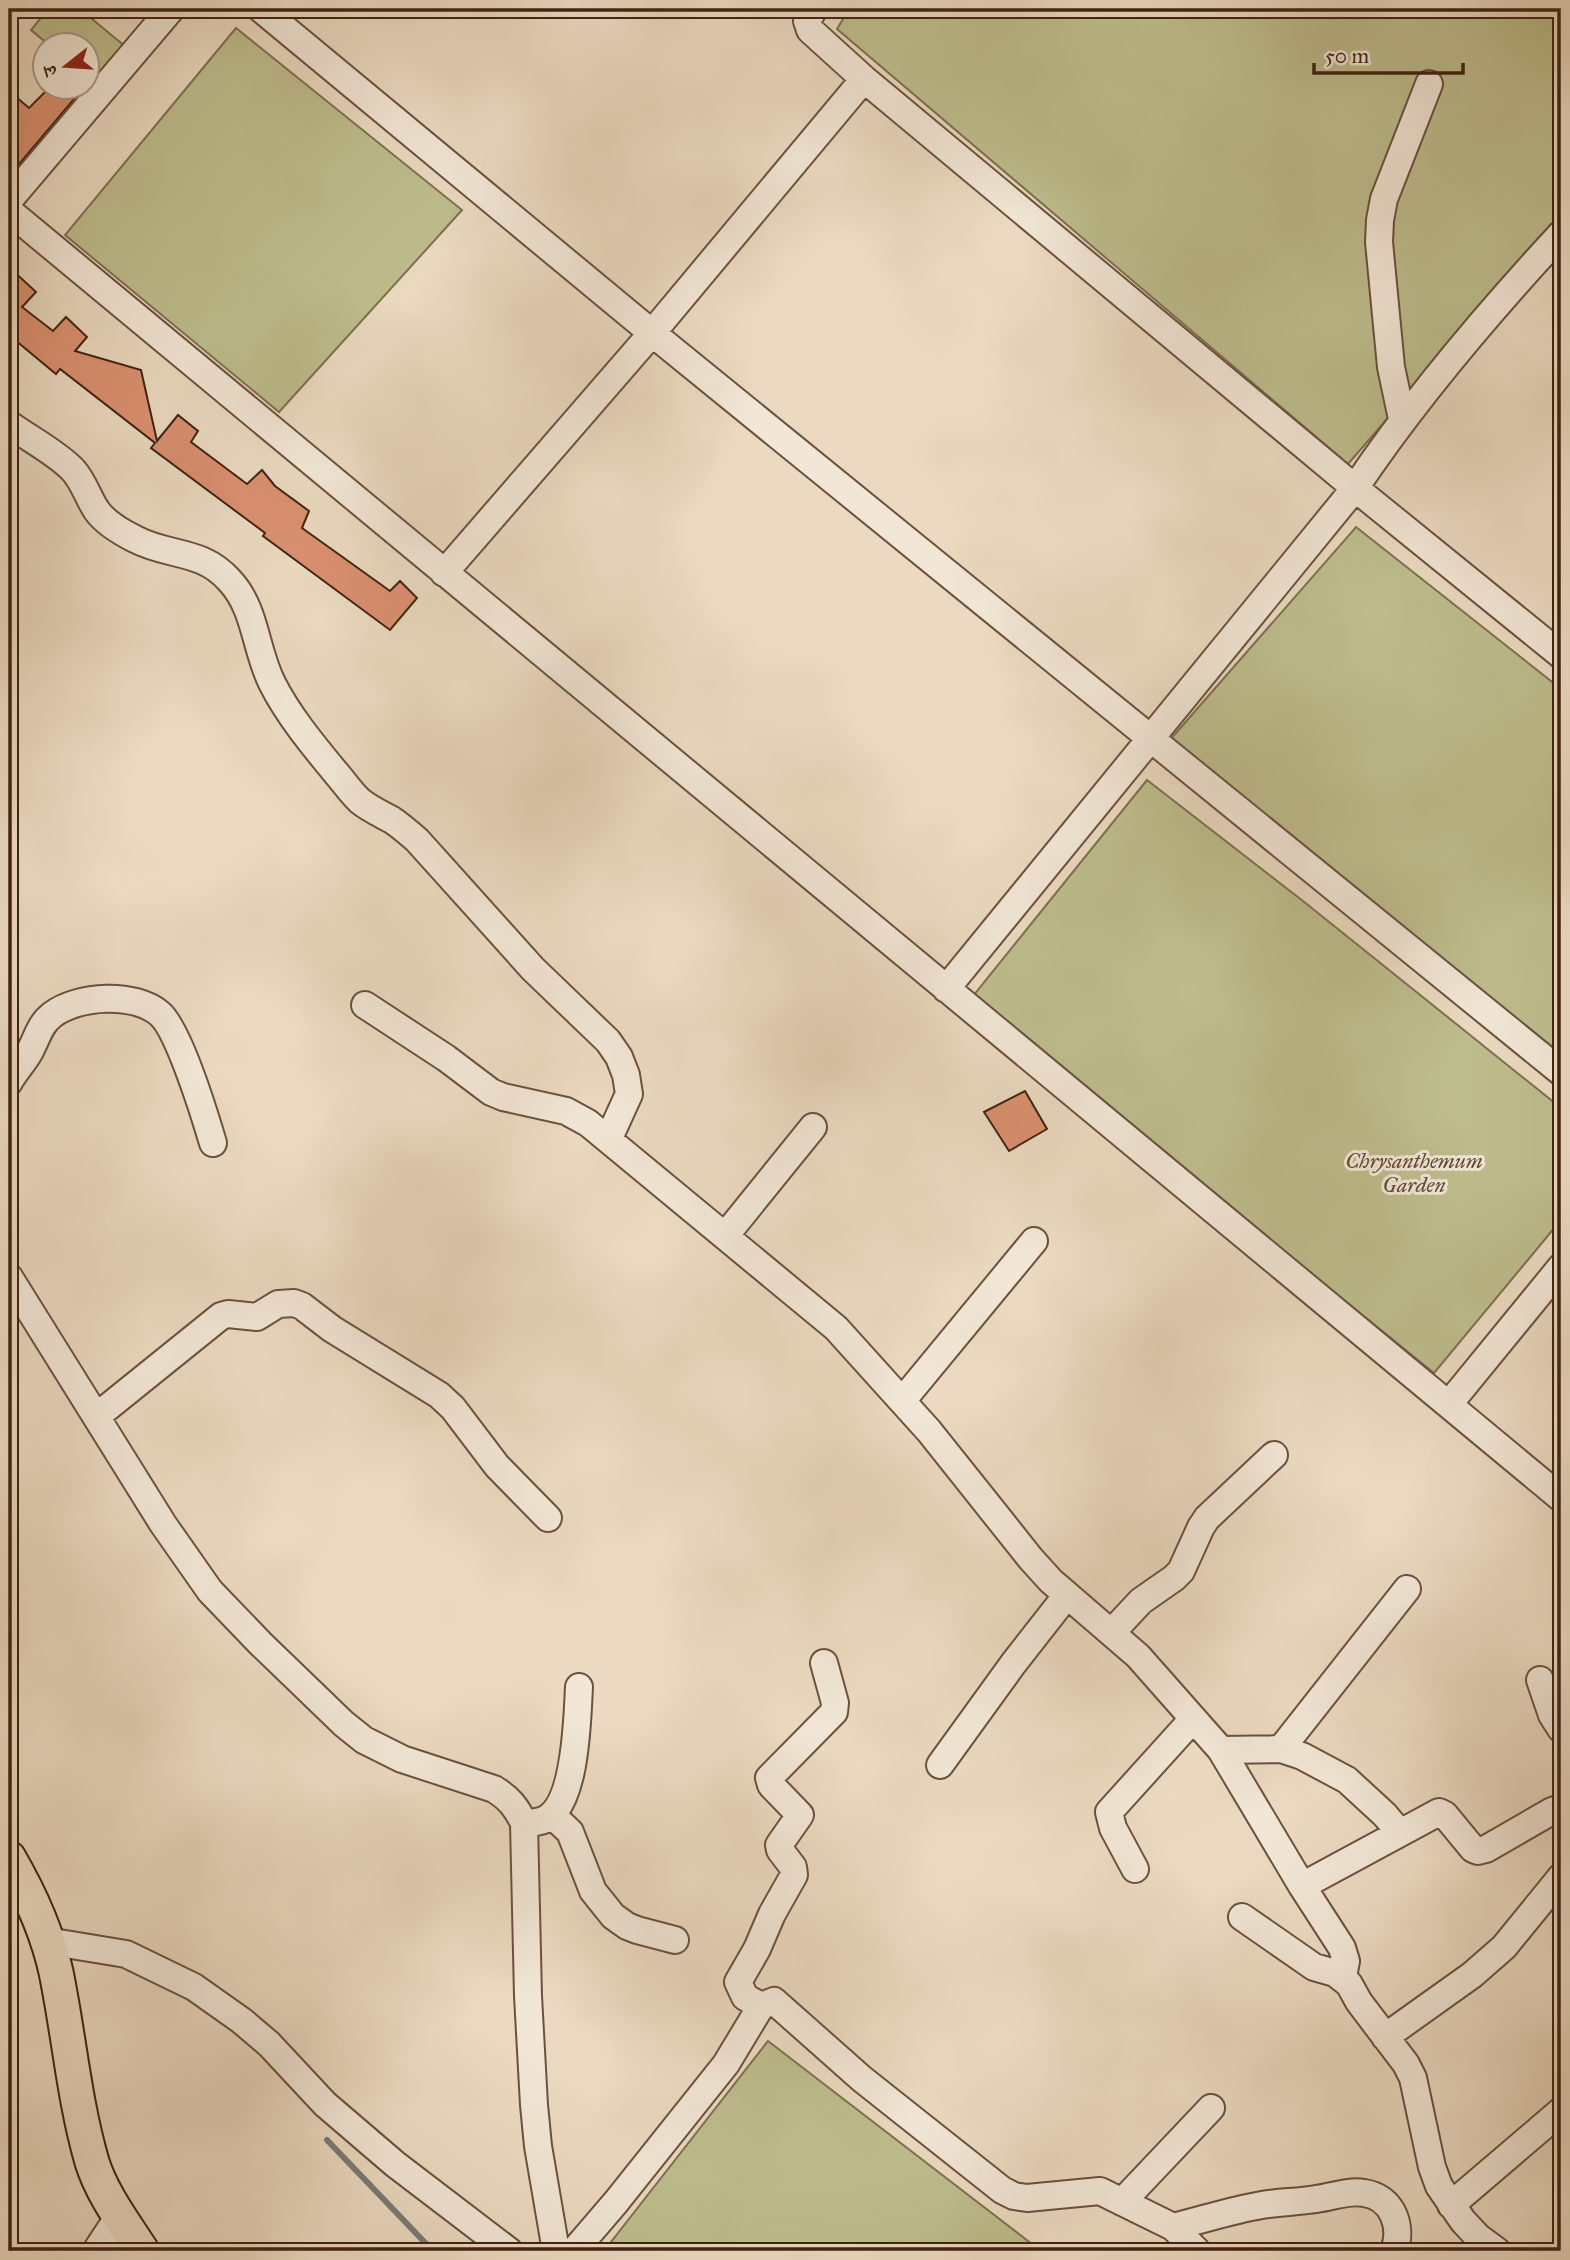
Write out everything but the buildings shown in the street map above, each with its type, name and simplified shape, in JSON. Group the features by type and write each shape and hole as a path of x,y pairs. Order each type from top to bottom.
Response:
{"main road":[{"path":"9,1858 38,1912 55,1970 74,2084 93,2164 104,2191 142,2251"}],"street":[{"path":"9,200 171,9"},
{"path":"261,9 652,333 1561,1072"},
{"path":"814,9 807,22 810,30 864,79 1355,488 1561,655"},
{"path":"444,573 652,333 864,79"},
{"path":"1402,419 1391,367 1379,242 1380,220 1384,199 1429,84"},
{"path":"9,211 1561,1497"},
{"path":"946,989 1355,488 1402,419 1514,285 1561,234"},
{"path":"9,424 71,468 102,517 133,538 156,549 190,555 212,565 229,580 242,596 250,614 272,684 286,708 332,768 359,800 402,827 417,840 533,969 608,1041 626,1075 629,1094 609,1138"},
{"path":"9,1082 30,1052 38,1032 53,1014 81,1002 127,999 160,1015 170,1029 200,1099 213,1143"},
{"path":"365,1004 491,1091 503,1097 566,1111 588,1123 836,1328 902,1401 1031,1559 1067,1595 1138,1656 1221,1750 1346,1955 1343,1977"},
{"path":"725,1236 813,1127"},
{"path":"902,1401 1034,1241"},
{"path":"1449,1404 1561,1267"},
{"path":"9,1277 163,1524 210,1591 344,1724 364,1740 402,1759 494,1788 516,1806 524,1823 528,1996 534,2105 538,2147 556,2251"},
{"path":"97,1416 221,1316 228,1314 257,1317 278,1304 294,1303 439,1395 453,1408 497,1465 548,1518"},
{"path":"1112,1632 1141,1601 1181,1571 1207,1518 1274,1455"},
{"path":"1281,1749 1407,1590"},
{"path":"940,1765 1067,1595"},
{"path":"761,2006 745,1997 738,1982 794,1875 793,1867 779,1845 800,1815 771,1785 769,1778 834,1712 835,1703 824,1663"},
{"path":"1540,1680 1552,1715 1561,1728"},
{"path":"524,1823 539,1822 553,1816 564,1798 575,1750 579,1687"},
{"path":"1135,1869 1113,1828 1109,1812 1193,1719"},
{"path":"1221,1750 1281,1749 1302,1756 1347,1780 1385,1815 1400,1833"},
{"path":"1302,1886 1439,1812 1445,1815 1473,1849 1482,1850 1561,1808"},
{"path":"553,1816 570,1832 593,1891 614,1916 627,1926 675,1940"},
{"path":"1385,2037 1472,1975 1504,1947 1561,1877"},
{"path":"1242,1917 1314,1967 1343,1977 1406,2064 1413,2078 1432,2167 1439,2186 1451,2206 1478,2237 1497,2251"},
{"path":"47,1941 126,1954 194,1987 233,2014 269,2044 325,2104 396,2164 509,2251"},
{"path":"574,2251 726,2064 761,2006 774,2001 862,2079 1002,2190 1027,2198 1094,2190 1107,2194 1172,2227 1197,2251"},
{"path":"1122,2202 1211,2108"},
{"path":"1451,2206 1561,2111"},
{"path":"1172,2227 1262,2205 1361,2192 1380,2199 1395,2216 1399,2228 1394,2251"},
{"path":"96,2251 119,2216"}],"green space":[{"path":"48,9 80,9 126,47 102,73 102,32 31,30"},
{"path":"849,9 1561,9 1561,219 1348,464 837,29"},
{"path":"236,28 462,210 279,412 65,235"},
{"path":"1356,527 1561,689 1561,1062 1169,741"},
{"name":"Chrysanthemum Garden","path":"1147,780 1561,1108 1561,1220 1434,1373 1120,1119 973,996"},
{"path":"768,2041 1041,2251 604,2251"}],"waterway":[{"path":"327,2140 433,2251"}]}
